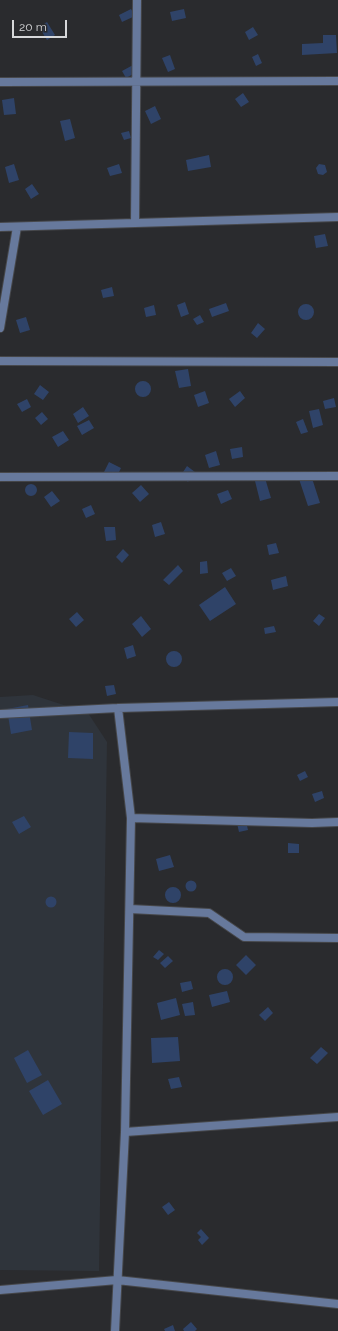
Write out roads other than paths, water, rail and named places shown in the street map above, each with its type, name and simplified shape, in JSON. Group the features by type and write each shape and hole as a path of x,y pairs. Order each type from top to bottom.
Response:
{"street":[{"path":"135,223 137,0"},
{"path":"0,82 338,80"},
{"path":"0,227 338,217"},
{"path":"0,328 17,227"},
{"path":"0,361 338,362"},
{"path":"0,477 338,476"},
{"path":"0,714 118,708 338,702"},
{"path":"115,1331 125,1132 131,818 118,708"},
{"path":"131,818 312,823 338,822"},
{"path":"130,909 209,913 244,937 338,938"},
{"path":"125,1132 338,1117"},
{"path":"0,1290 118,1280 338,1304"}]}
